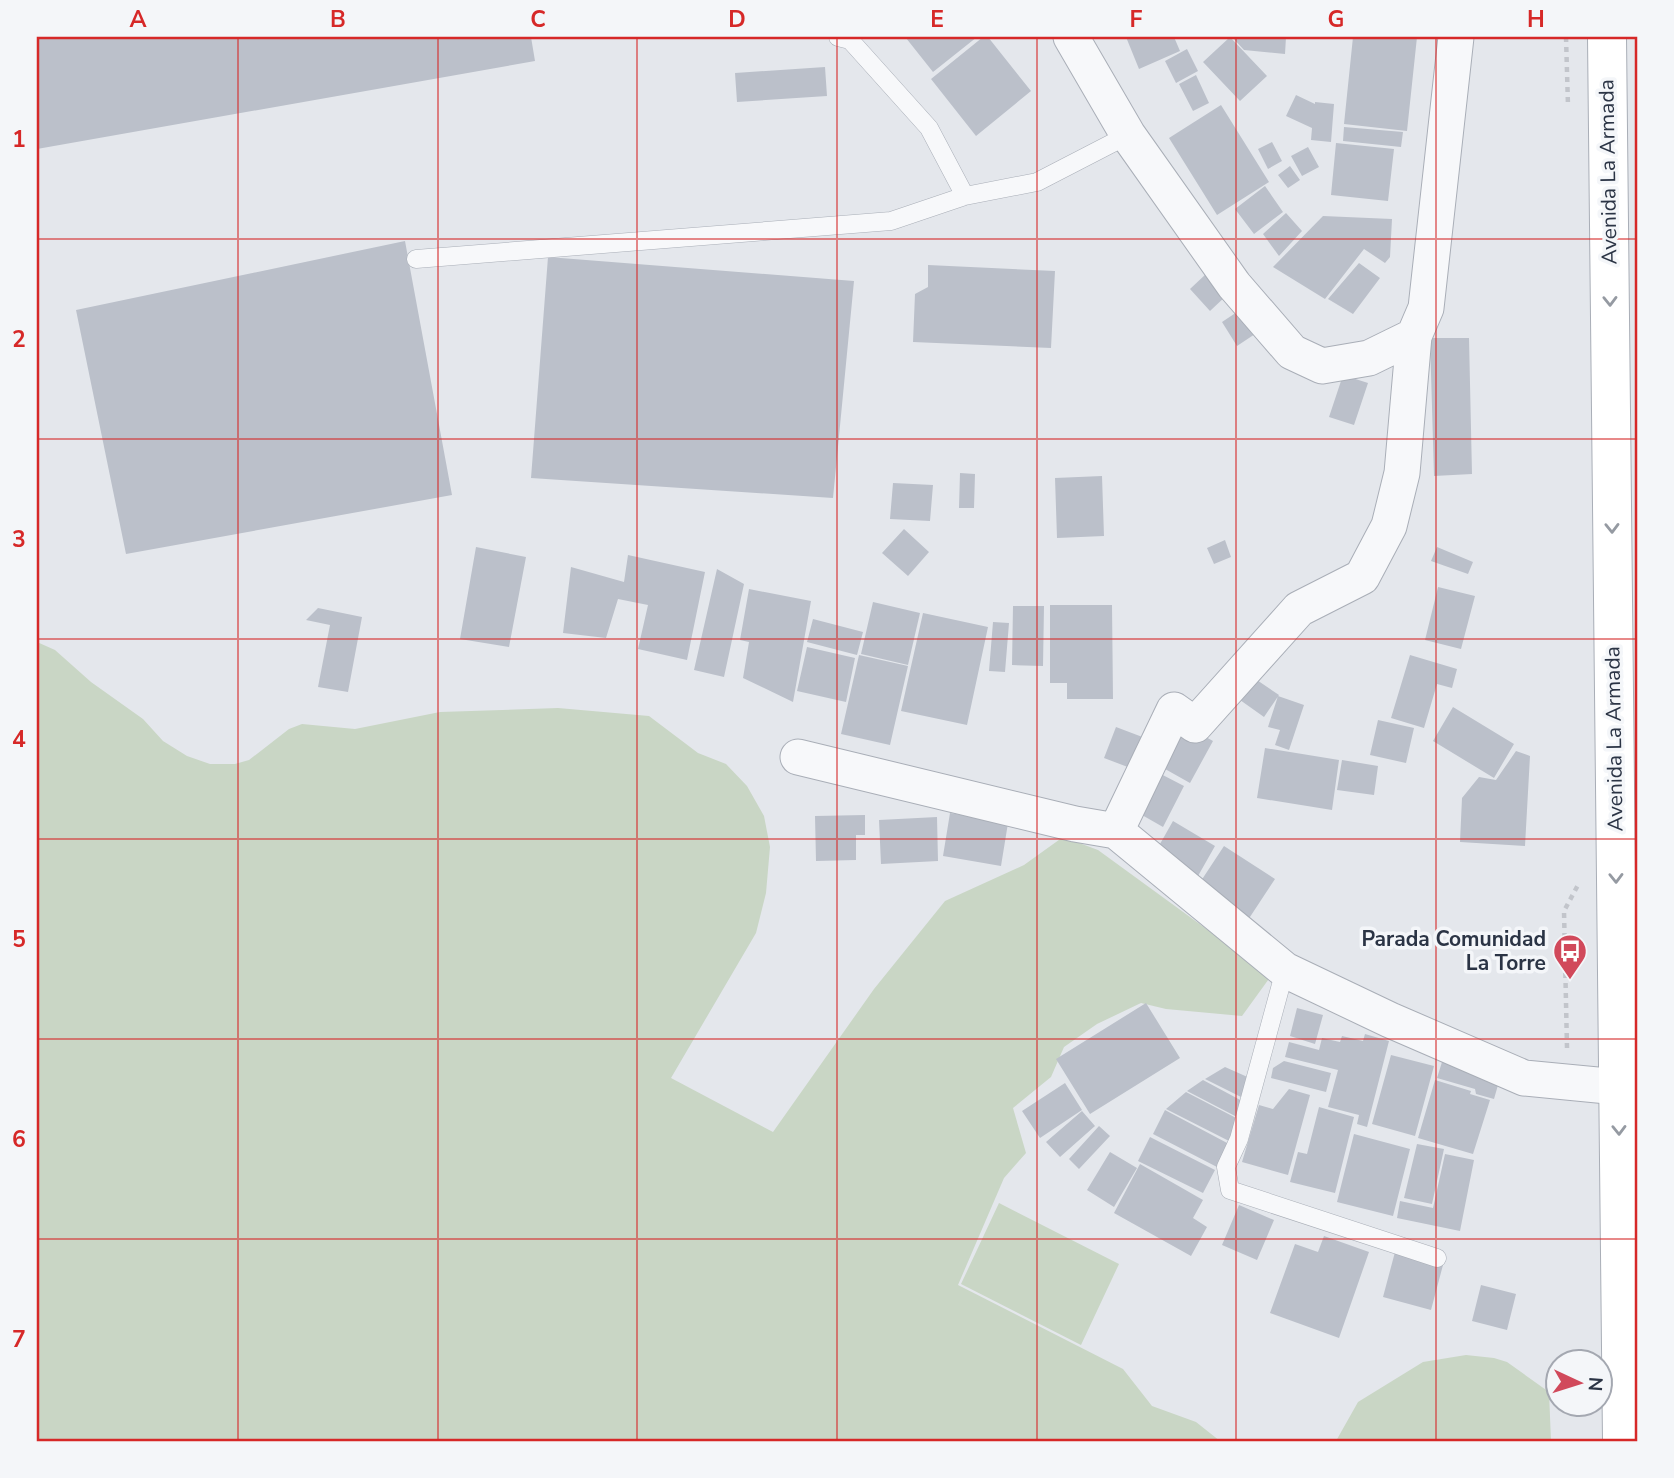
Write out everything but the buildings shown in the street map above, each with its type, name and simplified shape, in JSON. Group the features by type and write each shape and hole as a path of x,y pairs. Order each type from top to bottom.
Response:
{"main road":[{"name":"Avenida La Armada","path":"1607,37 1622,1441"}],"street":[{"path":"1072,37 1128,135 1234,285 1292,352 1322,366 1369,358 1414,335"},
{"path":"1116,831 1174,710 1195,725 1298,609 1362,577 1390,526 1402,473 1414,335 1426,308 1456,37"},
{"path":"799,757 1075,824 1116,831 1285,970 1390,1020 1524,1078 1618,1087"}],"lane":[{"path":"838,37 850,40 929,128 965,196"},
{"path":"416,259 891,221 965,196 1037,182 1128,135"},
{"path":"1285,970 1240,1139 1226,1167 1230,1190 1437,1258"}],"green space":[{"path":"37,642 55,650 91,682 143,719 163,741 187,756 210,764 235,764 249,760 289,729 302,724 355,729 440,712 558,708 649,716 698,753 726,764 747,786 764,816 770,847 766,893 756,933 671,1078 773,1132 874,989 945,901 1024,865 1063,837 1098,850 1271,976 1242,1016 1166,1009 1141,1003 1097,1024 1064,1047 1051,1077 1013,1108 1026,1153 1004,1178 958,1285 1123,1369 1152,1406 1196,1422 1220,1441 37,1441"},
{"path":"999,1203 1119,1264 1081,1345 961,1284"},
{"path":"1466,1355 1507,1362 1544,1388 1544,1418 1550,1418 1551,1441 1336,1441 1358,1402 1423,1362"}],"place":[{"name":"Parada Comunidad La Torre","path":"1570,981"}]}
